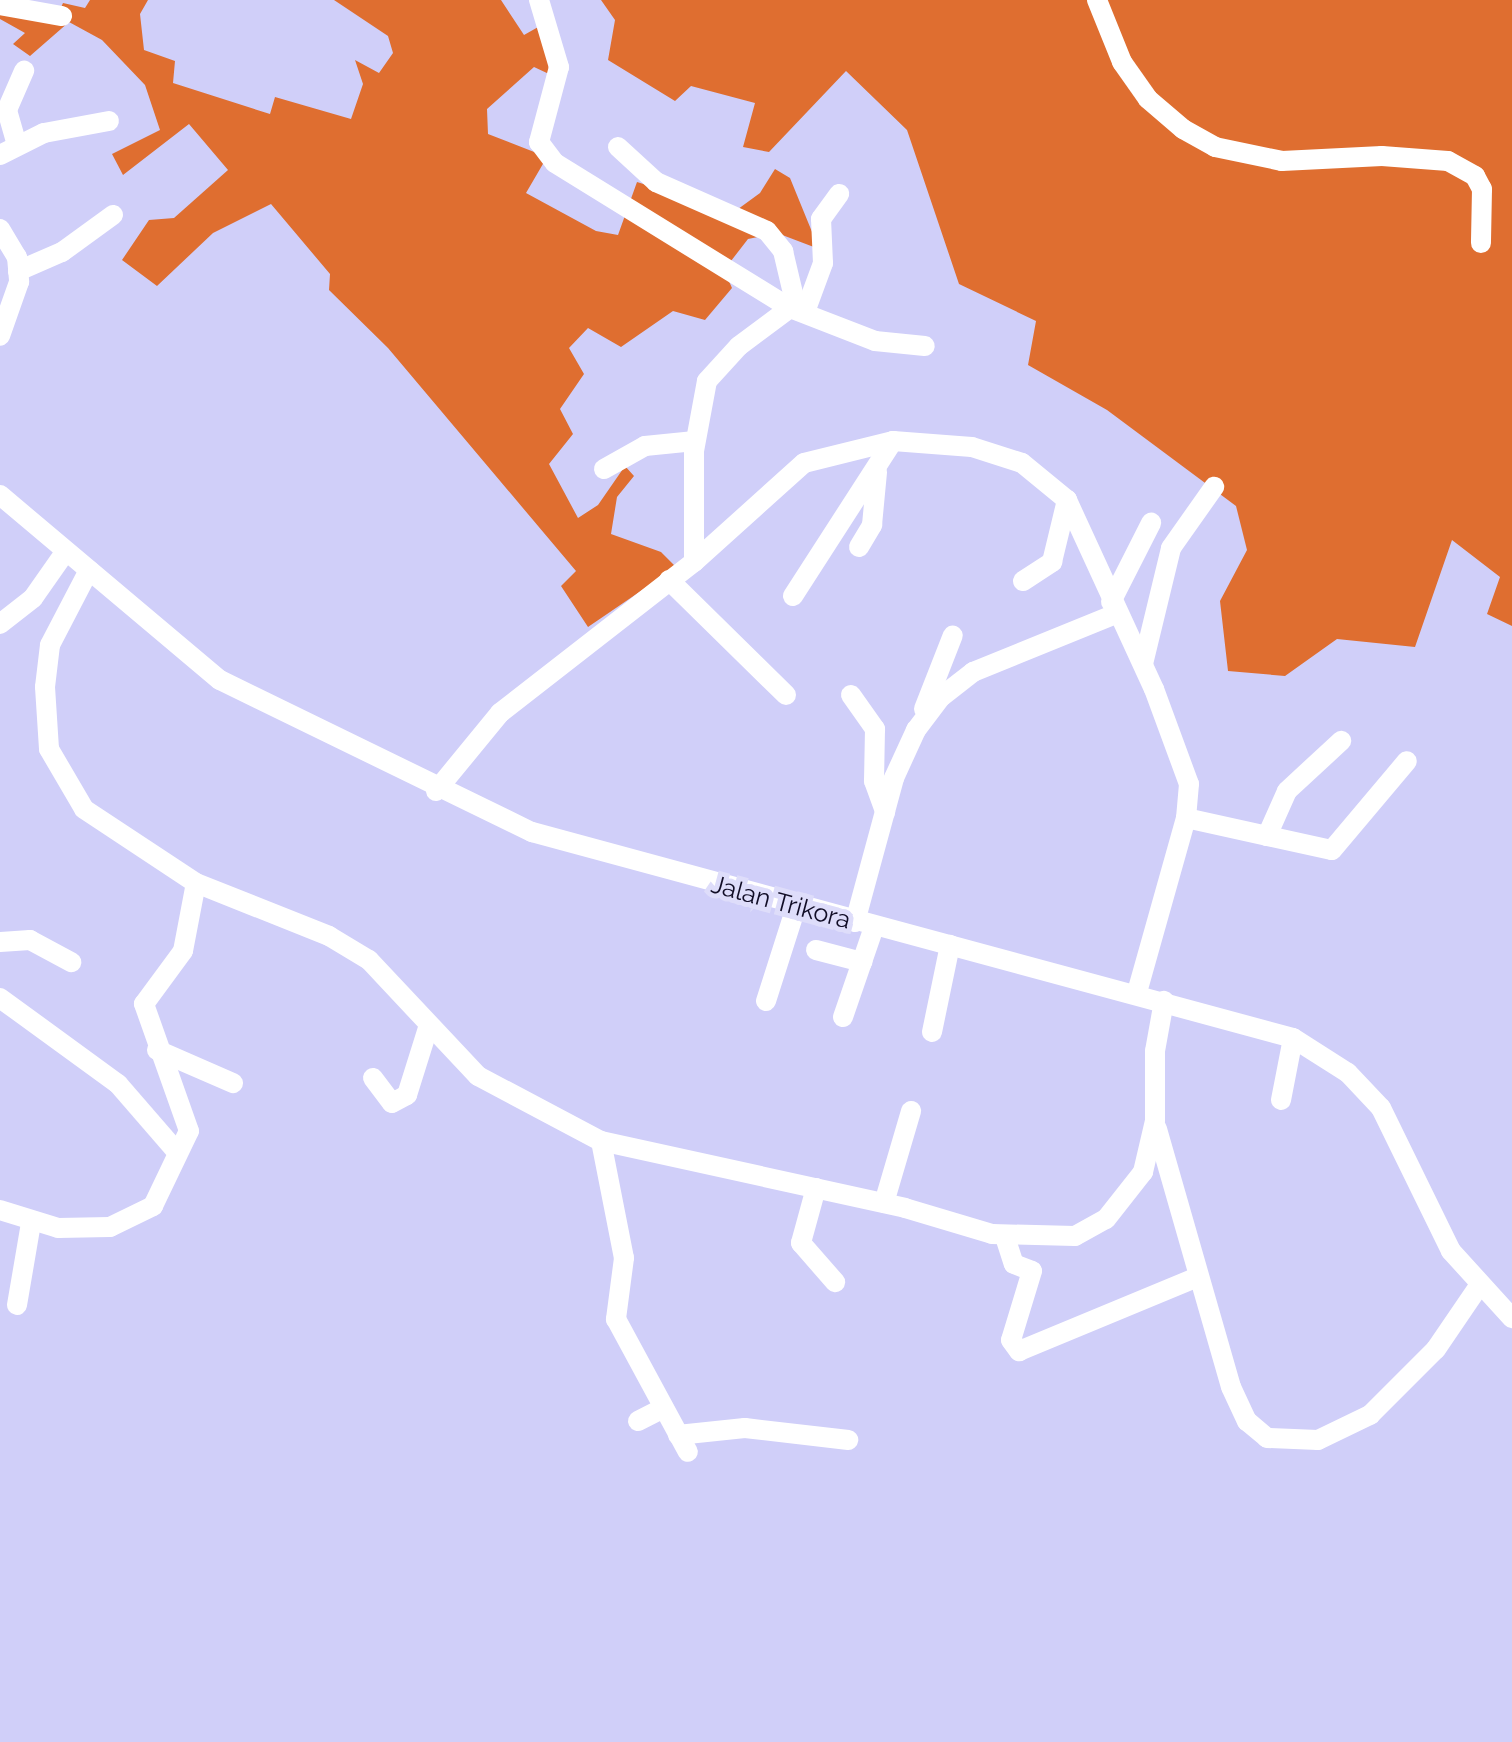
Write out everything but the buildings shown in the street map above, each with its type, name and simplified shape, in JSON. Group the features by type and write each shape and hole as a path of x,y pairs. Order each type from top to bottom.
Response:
{"street":[{"path":"539,0 559,67 540,124 545,154 797,310 876,341 925,346"},
{"path":"1097,0 1122,62 1148,99 1184,129 1215,147 1282,160 1382,156 1448,161 1475,176 1482,189 1481,243"},
{"path":"0,5 62,16"},
{"path":"24,71 6,110 8,150 73,124 109,121"},
{"path":"618,146 656,182 737,214 778,242 797,310"},
{"path":"694,562 695,441 708,381 718,366 797,310 823,263 821,220 839,194"},
{"path":"18,271 62,252 113,214"},
{"path":"0,230 18,257 18,271 0,336"},
{"path":"604,469 644,446 695,441"},
{"path":"793,596 878,470 893,441"},
{"path":"436,790 500,713 694,562 804,463 893,441 972,447 1022,463 1067,500 1143,664 1189,784 1186,818 1137,992"},
{"path":"859,547 872,525 878,470"},
{"path":"1143,664 1171,548 1214,487"},
{"name":"Jalan Trikora","path":"0,495 220,680 436,790 540,835 865,925 1137,992 1293,1038 1348,1073 1382,1108 1452,1251 1479,1286 1512,1318"},
{"path":"1023,581 1052,562 1067,500"},
{"path":"916,730 941,697 973,672 1114,608 1151,523"},
{"path":"0,624 33,598 66,550"},
{"path":"88,570 50,645 49,750 84,809 196,883 329,936 369,960 428,1028 478,1076 601,1141 884,1203 1004,1237 1053,1238 1092,1230 1138,1181 1154,1121 1155,1051 1164,1001"},
{"path":"669,580 786,695"},
{"path":"843,1017 862,962 885,812 952,635"},
{"path":"851,695 876,728 874,781 885,812"},
{"path":"1267,836 1287,791 1340,741"},
{"path":"1186,818 1332,850 1407,761"},
{"path":"0,1210 31,1223 110,1227 136,1219 153,1206 176,1150 187,1140 189,1120 157,1050 144,1004 184,951 196,883"},
{"path":"766,1001 796,906"},
{"path":"4,938 39,943 71,962"},
{"path":"932,1032 950,945"},
{"path":"816,950 862,962"},
{"path":"0,998 118,1084 176,1150"},
{"path":"373,1078 392,1103 407,1095 428,1028"},
{"path":"1280,1100 1293,1038"},
{"path":"157,1050 233,1083"},
{"path":"884,1203 911,1111"},
{"path":"1154,1121 1198,1276 1247,1421 1267,1438 1298,1442 1356,1424 1401,1388 1479,1286"},
{"path":"601,1141 624,1258 616,1319 683,1443 745,1428 848,1440"},
{"path":"1138,1181 1172,1186"},
{"path":"816,1188 801,1243 835,1282"},
{"path":"16,1305 31,1223"},
{"path":"1004,1237 1014,1264 1032,1271 1013,1350 1198,1276"},
{"path":"638,1421 662,1409"}],"shaded area":[{"path":"0,0 58,14 63,3 85,8 90,0 148,0 140,14 144,50 175,61 173,83 270,114 275,97 351,119 363,84 355,60 379,73 393,53 388,36 334,0 501,0 524,35 547,22 564,81 534,67 487,109 488,134 547,157 526,193 596,231 618,235 637,182 734,212 760,193 775,169 790,178 819,249 777,233 748,239 724,270 732,288 705,320 673,311 621,347 588,328 569,348 584,374 560,409 573,434 549,464 578,518 598,505 625,466 634,476 617,497 611,534 661,552 676,567 588,627 561,586 576,571 388,348 329,290 330,274 271,204 213,233 157,286 122,260 149,220 174,218 228,170 189,124 123,175 112,154 160,130 145,85 102,40 69,22 30,56 13,44 25,33 0,19"},
{"path":"601,0 1512,0 1512,626 1487,614 1500,577 1452,540 1415,647 1337,639 1285,676 1228,671 1220,601 1247,550 1236,506 1107,410 1028,365 1036,321 959,284 907,130 846,71 769,152 743,147 755,103 691,86 675,101 608,60 615,20"}]}
